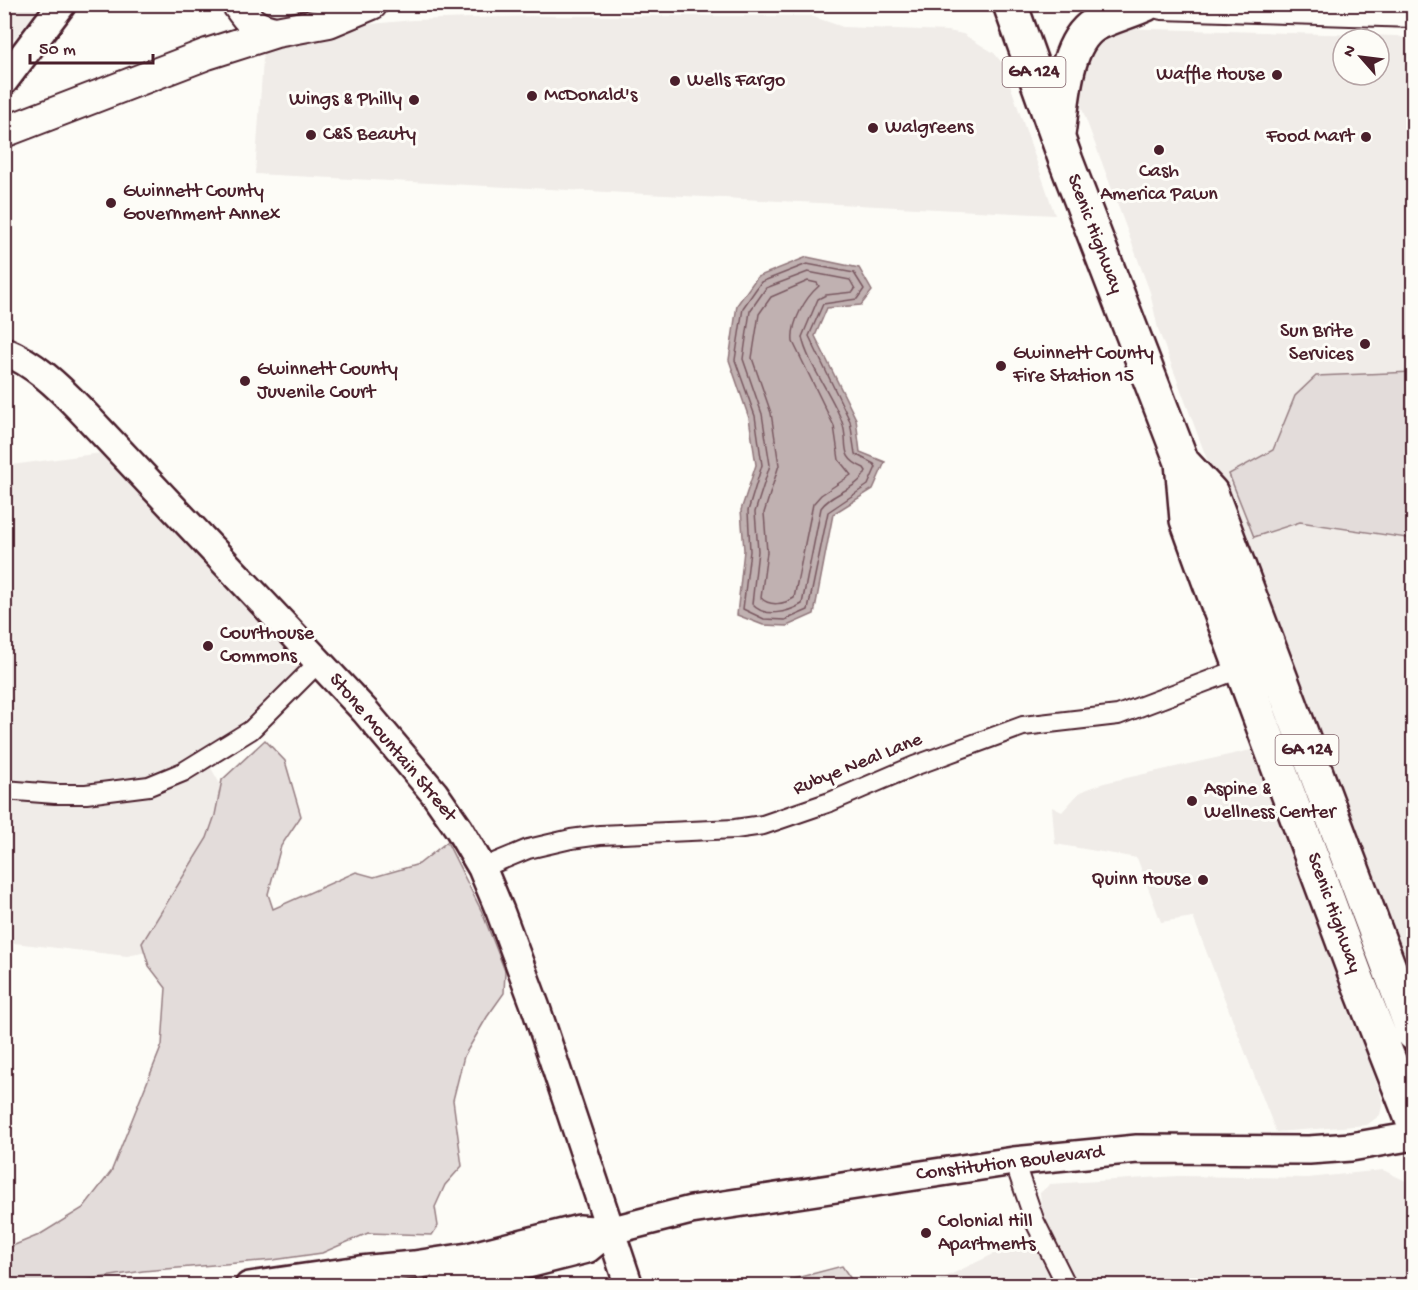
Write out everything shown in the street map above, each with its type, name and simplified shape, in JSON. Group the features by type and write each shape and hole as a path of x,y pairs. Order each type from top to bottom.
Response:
{"highway":[{"name":"Scenic Highway","path":"1010,4 1058,139 1182,462 1187,520 1413,1124"},
{"path":"1058,139 1068,69 1077,44 1093,26 1146,4"},
{"name":"Scenic Highway","path":"1182,462 1210,493 1272,656 1398,970 1413,1034"},
{"path":"1242,668 1272,656"}],"main road":[{"path":"237,4 253,24 260,29 276,32"},
{"path":"4,132 207,54 276,32 329,22 372,4"},
{"path":"1162,4 1413,12"}],"street":[{"path":"4,81 62,4"},
{"name":"Stone Mountain Street","path":"4,351 35,368 58,387 365,711 434,793 459,829 482,868 500,911 536,1008 629,1286"},
{"path":"4,790 86,795 148,786 183,772 251,730 319,662"},
{"name":"Rubye Neal Lane","path":"482,868 528,849 571,839 735,829 763,825 830,802 914,766 1023,726 1118,716 1242,668"},
{"name":"Constitution Boulevard","path":"249,1286 468,1257 579,1229 609,1231 691,1210 1014,1161 1137,1149 1269,1151 1330,1149 1413,1136"},
{"path":"1014,1161 1035,1222 1067,1286"},
{"name":"Constitution Boulevard","path":"441,1286 587,1249 609,1231"}],"shaded area":[{"path":"4,5 41,5 14,39 5,32"},
{"path":"535,16 811,16 843,27 948,31 963,34 994,53 1003,64 1055,215 255,174 264,45 350,26 413,20"},
{"path":"1118,28 1331,34 1331,87 1391,87 1391,36 1413,41 1413,971 1401,966 1238,542 1158,329 1150,292 1078,98 1082,53"},
{"path":"1413,372 1413,539 1300,522 1254,537 1229,474 1273,450 1295,396 1316,376"},
{"path":"109,452 304,661 268,699 214,746 202,752 255,846 193,943 127,956 5,942 4,466"},
{"path":"265,740 285,761 301,816 281,846 268,894 273,909 356,872 374,877 419,864 447,842 482,912 505,971 504,993 464,1056 453,1100 462,1166 445,1185 435,1207 438,1226 432,1235 368,1233 322,1253 273,1260 143,1271 54,1285 5,1285 5,1249 39,1235 83,1208 111,1172 162,1045 166,988 149,966 142,943 207,838 215,815 222,780"},
{"path":"1260,748 1383,1102 1380,1115 1367,1125 1276,1132 1193,917 1161,922 1137,858 1055,844 1052,807 1062,812 1080,792 1104,783"},
{"path":"1383,1170 1408,1182 1413,1196 1413,1285 1079,1285 1049,1227 1041,1204 1040,1193 1050,1184 1178,1176 1308,1178"},
{"path":"1031,1236 1056,1285 929,1285"},
{"path":"842,1266 855,1285 770,1285"}],"water":[{"path":"807,257 859,268 872,291 861,305 827,308 815,336 856,419 860,452 885,462 873,489 833,514 814,614 787,626 763,625 737,615 744,550 741,510 756,465 749,418 729,360 737,305 757,277"}],"place":[{"name":"Waffle House","path":"1277,75"},
{"name":"Wells Fargo","path":"675,81"},
{"name":"McDonald's","path":"532,96"},
{"name":"Wings & Philly","path":"414,100"},
{"name":"Walgreens","path":"873,128"},
{"name":"C&S Beauty","path":"311,135"},
{"name":"Food Mart","path":"1366,137"},
{"name":"Cash America Pawn","path":"1159,150"},
{"name":"Gwinnett County Government Annex","path":"111,203"},
{"name":"Sun Brite Services","path":"1365,344"},
{"name":"Gwinnett County Fire Station 15","path":"1001,366"},
{"name":"Gwinnett County Juvenile Court","path":"245,381"},
{"name":"Courthouse Commons","path":"208,646"},
{"name":"Aspine & Wellness Center","path":"1192,801"},
{"name":"Quinn House","path":"1203,880"},
{"name":"Colonial Hill Apartments","path":"926,1233"}]}
